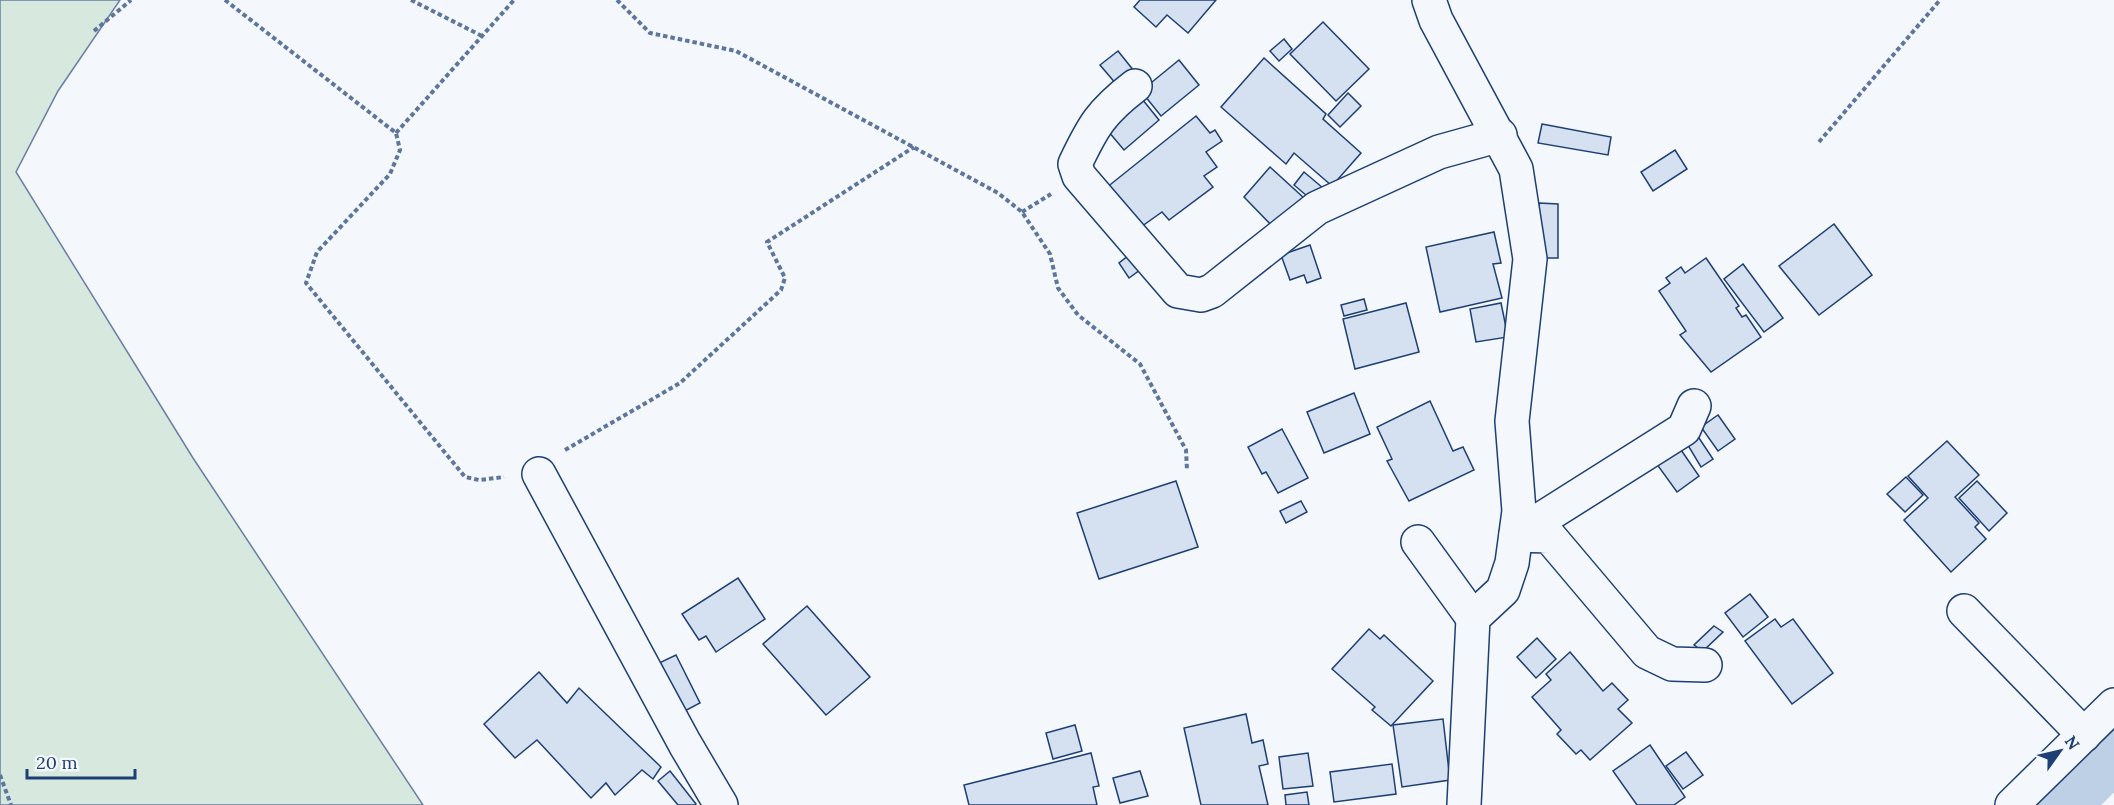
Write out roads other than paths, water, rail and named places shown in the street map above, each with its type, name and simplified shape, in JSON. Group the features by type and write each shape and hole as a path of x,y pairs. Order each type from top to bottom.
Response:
{"street":[{"path":"1429,0 1436,20 1500,135 1516,169 1530,259 1512,421 1519,511 1512,563 1503,590 1473,618"},
{"path":"1135,86 1109,106 1098,120 1075,164 1079,176 1178,291 1201,295 1212,291 1317,208 1439,152 1500,135"},
{"path":"1516,535 1684,429 1694,406"},
{"path":"539,474 679,734 721,805"},
{"path":"1516,535 1550,536 1647,652 1672,664 1705,665"},
{"path":"1418,542 1473,618 1464,805"},
{"path":"1964,611 2084,735"},
{"path":"2012,805 2114,705"}],"waterway":[{"path":"2056,805 2114,747"}]}
